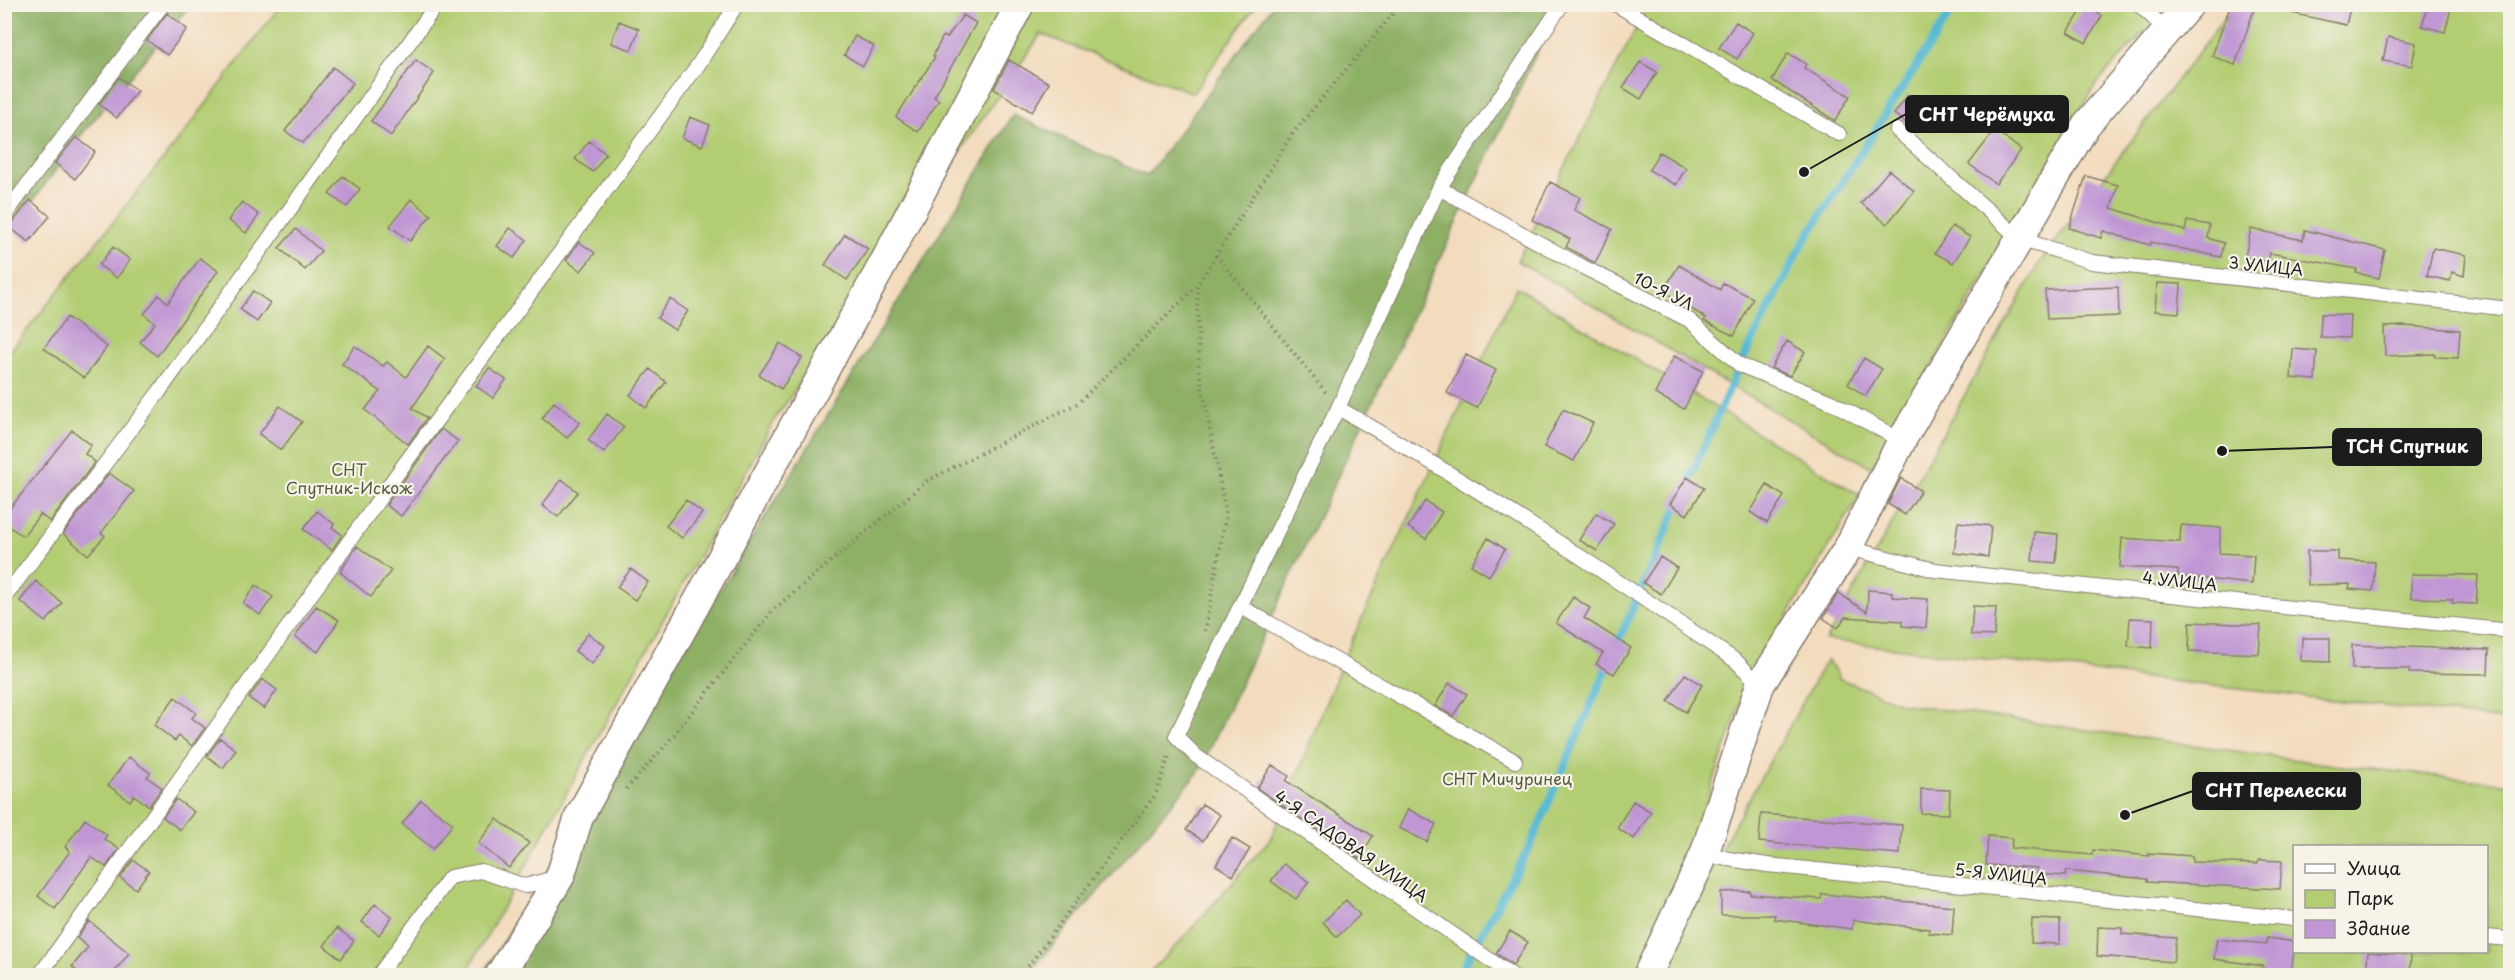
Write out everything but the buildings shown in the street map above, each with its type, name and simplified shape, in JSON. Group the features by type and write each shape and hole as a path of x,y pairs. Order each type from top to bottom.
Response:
{"street":[{"path":"499,975 560,877 579,817 687,616 888,255 1020,4"},
{"path":"1647,975 1704,855 1760,685 1848,548 1903,438 2086,126 2190,4"}],"lane":[{"path":"4,216 163,4"},
{"path":"4,598 159,392 437,4"},
{"path":"39,975 397,474 698,65 737,4"},
{"path":"1176,736 1338,408 1439,188 1562,4"},
{"path":"1615,4 1839,134"},
{"path":"2138,4 2167,30"},
{"path":"1897,130 2020,239"},
{"name":"10-Я УЛ","path":"1439,188 1581,266 1689,320 1740,365 1831,402 1890,435 1903,438"},
{"name":"3 УЛИЦА","path":"2020,239 2092,262 2511,309"},
{"path":"1338,408 1422,455 1542,530 1736,661 1760,685"},
{"name":"4 УЛИЦА","path":"1848,548 1935,570 2511,631"},
{"path":"1241,607 1515,761"},
{"name":"4-Я САДОВАЯ УЛИЦА","path":"1176,736 1196,756 1513,975"},
{"name":"5-Я УЛИЦА","path":"1704,855 1767,865 2293,919"},
{"path":"378,975 450,877 481,871 525,886 560,877"},
{"path":"2488,937 2511,939"}],"path":[{"path":"625,790 664,747 773,610 927,481 1078,403 1197,286 1293,133 1401,4"},
{"path":"1216,255 1338,408"},
{"path":"1197,286 1199,370 1226,514 1204,636"},
{"path":"1021,975 1156,794 1176,736"}],"green space":[{"path":"5,5 190,5 82,134 5,239"},
{"name":"СНТ Спутник-Искож","path":"281,5 1256,5 1193,93 1041,34 775,419 465,975 5,975 4,359 181,137"},
{"path":"1273,5 1559,5 1200,770 1028,975 482,976 1013,115 1147,176"},
{"path":"1648,5 2169,5 2097,83 1872,468 1517,261"},
{"path":"2234,5 2510,5 2510,721 1826,640 2040,262"},
{"name":"СНТ Мичуринец","path":"1516,287 1860,495 1748,682 1664,924 1637,975 1146,976 1179,943 1271,838 1347,651"},
{"path":"1827,659 1840,679 1903,704 2333,765 2510,784 2510,975 1650,976"}],"waterway":[{"path":"1686,487 1740,365 1802,245 1956,4"},
{"path":"1615,649 1680,500"},
{"path":"1458,976 1530,846 1609,663"}],"place":[{"name":"СНТ Черёмуха","path":"1804,172"},
{"name":"ТСН Спутник","path":"2222,451"},
{"name":"СНТ Перелески","path":"2125,815"}]}
